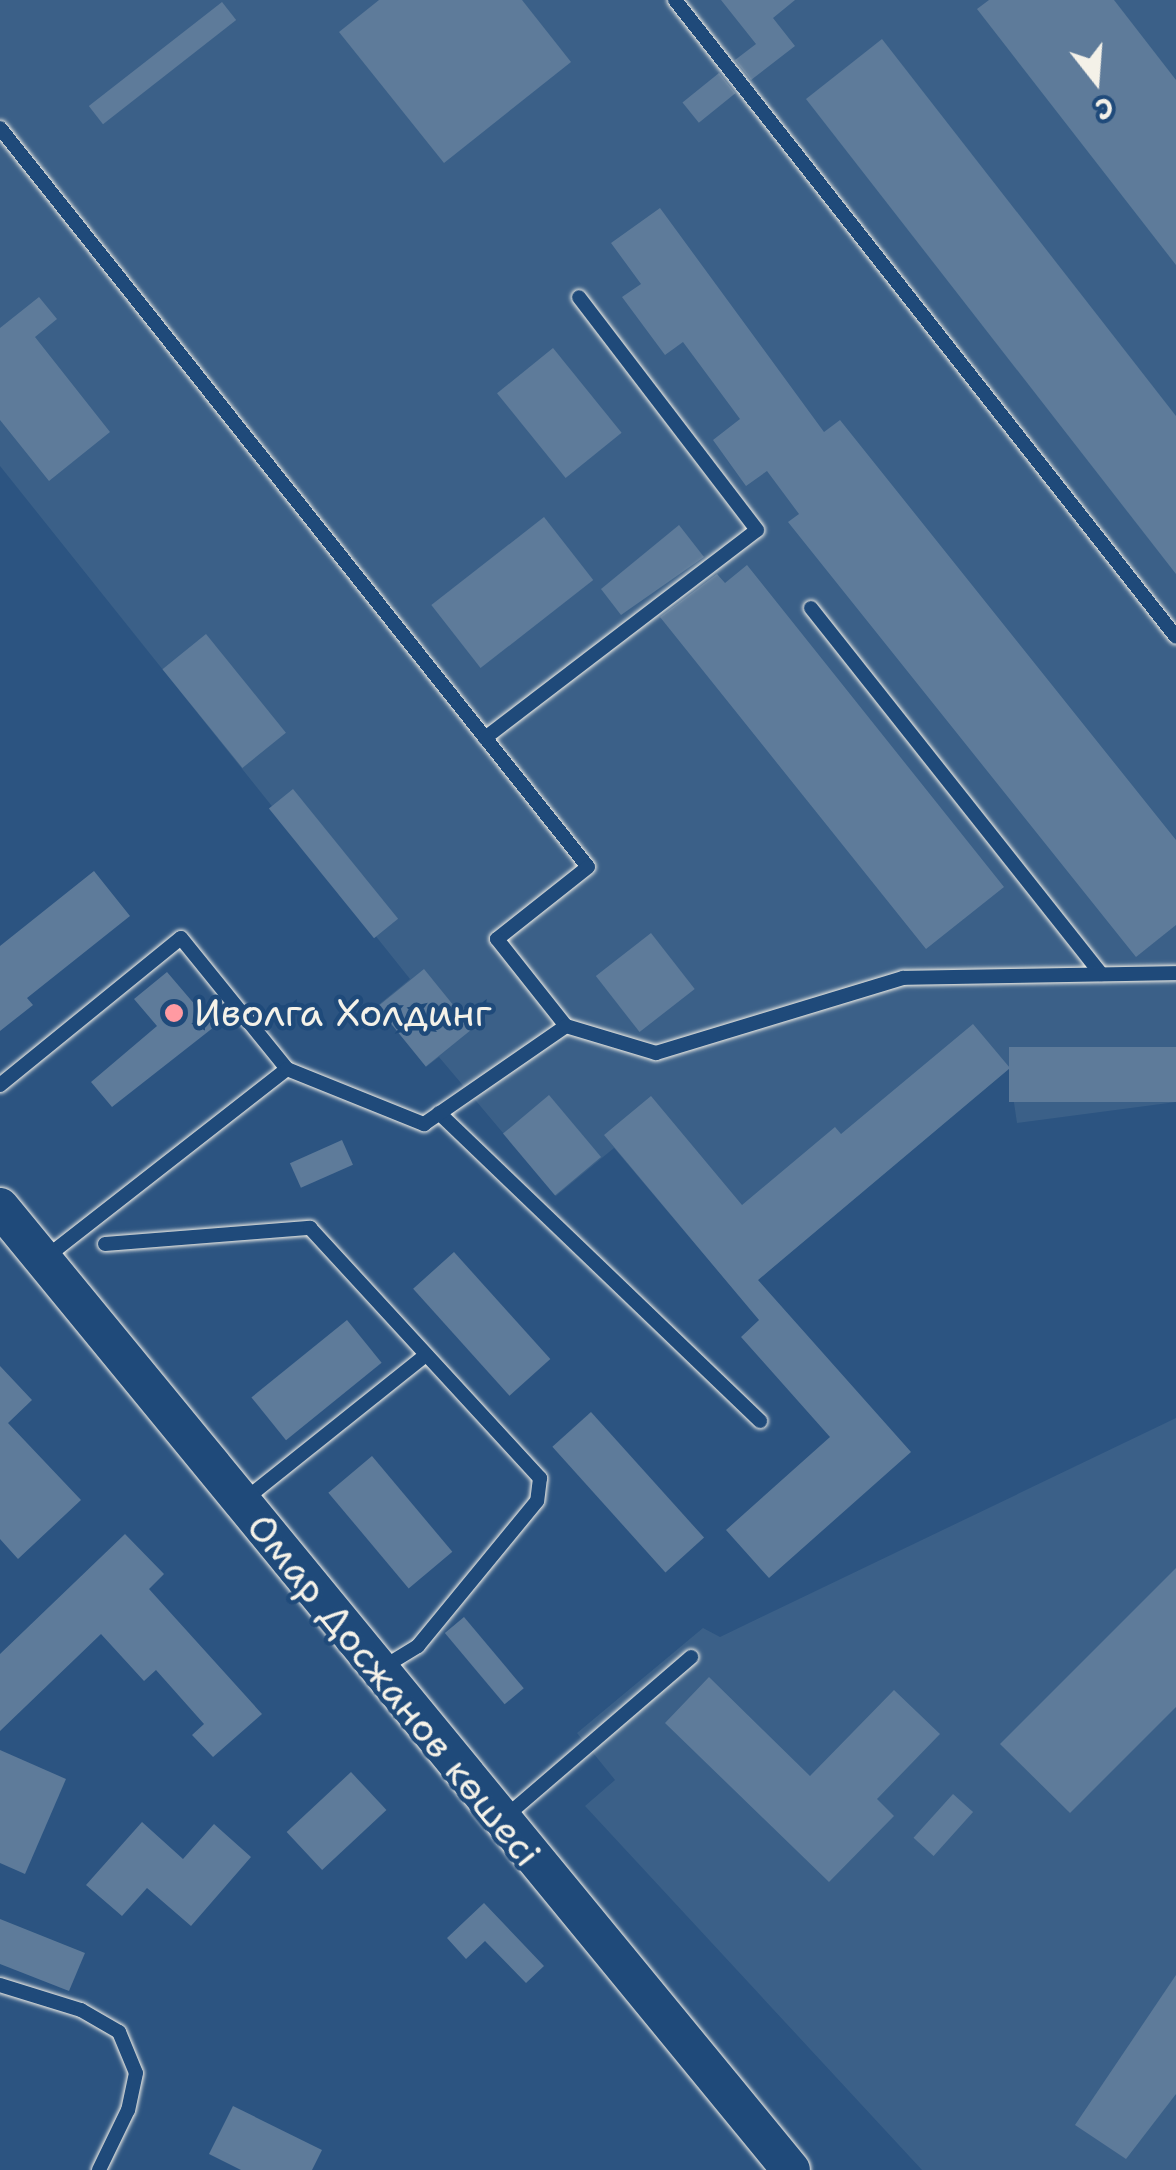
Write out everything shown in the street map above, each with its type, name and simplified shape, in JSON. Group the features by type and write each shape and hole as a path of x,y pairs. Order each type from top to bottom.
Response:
{"street":[{"name":"Омар Досжанов көшесі","path":"0,1207 500,1822 790,2170"}],"lane":[{"path":"675,0 1176,638"},
{"path":"0,128 588,867 497,939 566,1026 656,1052 903,978 1176,973"},
{"path":"484,738 757,530 578,297"},
{"path":"811,608 1101,974"},
{"path":"0,1084 181,938 287,1069 424,1124 566,1026"},
{"path":"44,1258 287,1069"},
{"path":"439,1113 760,1421"},
{"path":"104,1244 310,1228 540,1478 537,1501 418,1646 378,1671"},
{"path":"242,1503 426,1354"},
{"path":"500,1822 691,1656"},
{"path":"0,1984 81,2010 119,2032 136,2073 128,2110 99,2170"}],"shaded area":[{"path":"0,0 1176,0 1176,1102 1017,1123 1009,1069 739,1296 614,1148 556,1196 439,1057 426,1067 377,1006 410,979 0,466"},
{"path":"1176,1418 1176,2170 922,2170 585,1806 615,1780 577,1733 703,1628 720,1637"}],"building":[{"path":"379,0 522,0 571,62 444,163 339,32"},
{"path":"721,0 795,0 773,18 795,46 751,80 735,60 756,44"},
{"path":"989,0 1114,0 1176,80 1176,265 977,9"},
{"path":"222,2 236,20 103,124 89,106"},
{"path":"882,39 1176,416 1176,574 806,99"},
{"path":"719,73 735,93 699,123 682,103"},
{"path":"660,208 824,432 840,420 1176,840 1176,925 1136,957 788,522 799,514 767,471 746,486 713,440 740,419 683,342 665,355 622,297 641,284 611,243"},
{"path":"39,297 57,319 35,337 110,432 49,481 0,420 0,328"},
{"path":"553,348 622,433 566,478 497,393"},
{"path":"544,517 593,580 481,668 431,605"},
{"path":"679,525 704,557 621,615 601,589"},
{"path":"747,565 1004,887 926,949 660,617 717,574 725,583"},
{"path":"206,634 286,733 242,768 162,669"},
{"path":"293,789 398,919 374,938 269,809"},
{"path":"94,871 130,916 27,998 33,1005 0,1031 0,946"},
{"path":"651,933 695,989 640,1032 596,976"},
{"path":"424,969 472,1029 426,1067 377,1007"},
{"path":"167,972 214,1027 112,1107 91,1082 157,1026 134,999"},
{"path":"973,1024 1010,1068 758,1280 911,1452 769,1578 726,1530 830,1437 741,1337 759,1320 604,1135 651,1096 742,1205 835,1127 841,1134"},
{"path":"1009,1047 1176,1047 1176,1102 1009,1102"},
{"path":"549,1095 601,1157 555,1196 503,1134"},
{"path":"342,1140 353,1165 301,1188 290,1163"},
{"path":"454,1252 550,1359 509,1396 413,1289"},
{"path":"347,1320 382,1363 286,1440 251,1397"},
{"path":"0,1366 32,1400 8,1423 81,1500 18,1559 0,1539"},
{"path":"591,1412 704,1538 665,1572 552,1447"},
{"path":"372,1456 452,1552 409,1588 328,1493"},
{"path":"125,1534 164,1574 149,1589 262,1714 213,1757 192,1735 204,1724 156,1670 144,1681 101,1634 0,1731 0,1654"},
{"path":"1176,1568 1176,1707 1070,1813 1000,1744"},
{"path":"464,1617 524,1688 505,1704 445,1633"},
{"path":"709,1677 810,1776 894,1690 940,1734 877,1799 894,1816 829,1882 665,1723"},
{"path":"0,1750 66,1779 25,1874 0,1863"},
{"path":"351,1772 386,1810 322,1870 287,1832"},
{"path":"953,1794 973,1812 934,1856 914,1838"},
{"path":"142,1822 183,1859 214,1824 251,1857 191,1926 147,1888 122,1916 86,1885"},
{"path":"484,1903 544,1966 526,1983 485,1941 466,1959 447,1938"},
{"path":"0,1919 85,1953 69,1991 0,1964"},
{"path":"1176,1975 1176,2094 1126,2159 1075,2125"},
{"path":"233,2106 322,2150 312,2170 241,2170 209,2154"}],"place":[{"name":"Иволга Холдинг","path":"174,1013"}]}
